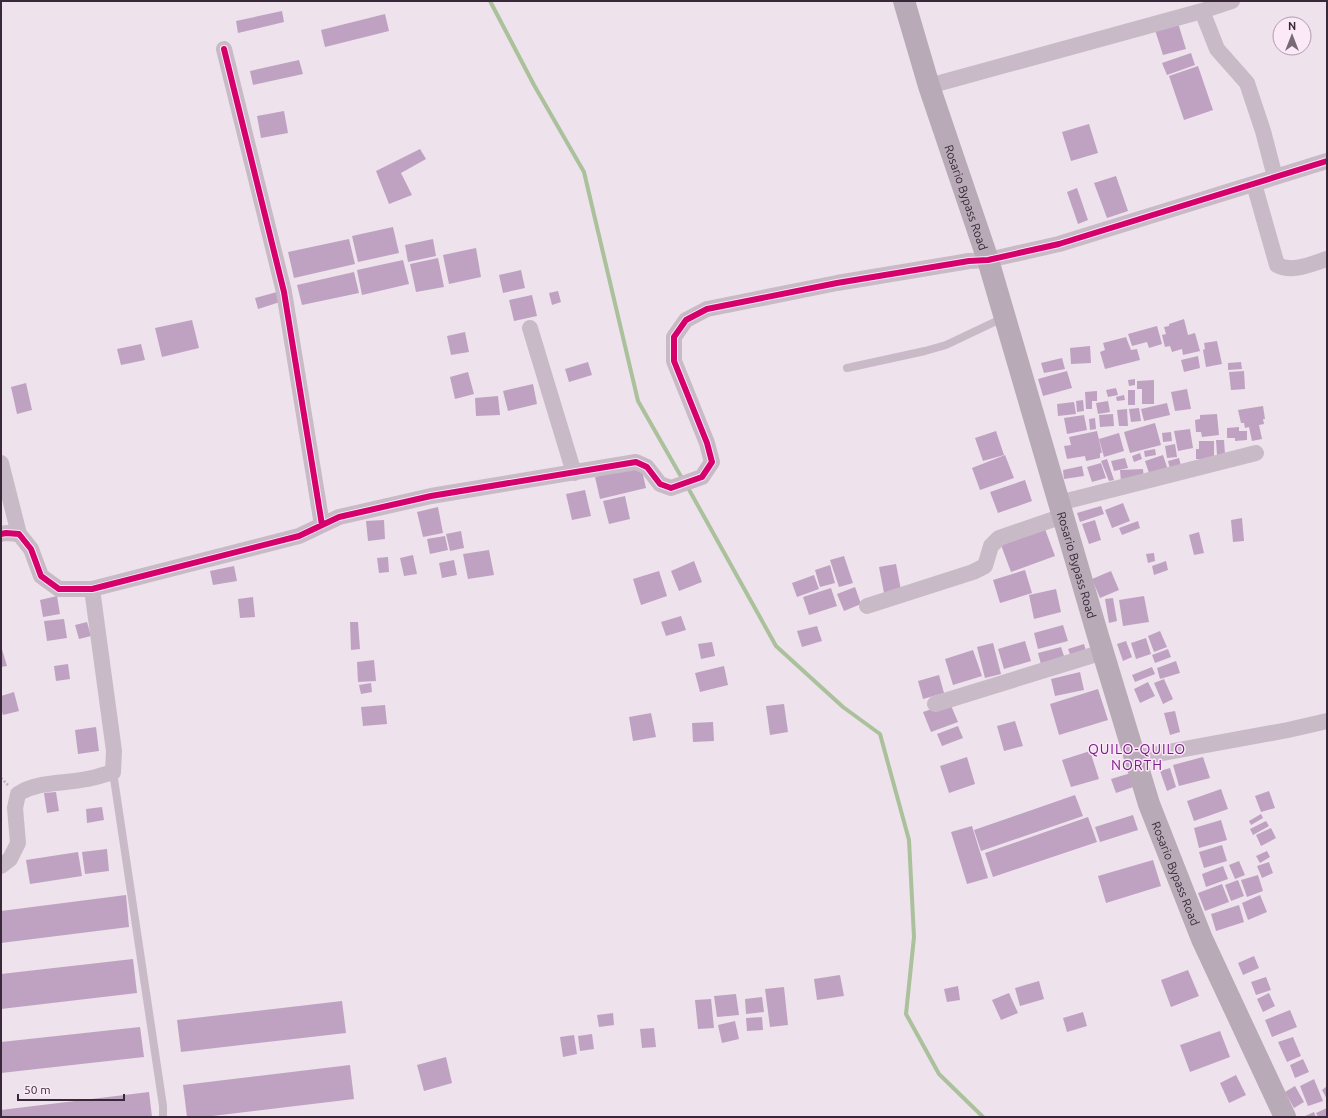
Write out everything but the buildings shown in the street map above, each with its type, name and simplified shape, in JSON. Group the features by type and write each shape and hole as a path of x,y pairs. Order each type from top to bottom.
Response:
{"main road":[{"name":"Rosario Bypass Road","path":"904,1 929,86 988,260 1149,804 1202,939 1285,1117"}],"street":[{"path":"929,86 1202,11 1232,1"},
{"path":"1202,11 1217,49 1248,84 1263,130 1275,177"},
{"path":"224,49 284,292 322,525"},
{"path":"1,463 19,534 31,549 41,576 59,589 92,589 299,536 339,517 431,496 636,462 647,467 660,484 671,488 702,477 712,462 707,443 674,361 674,337 686,320 707,309 837,283 969,261 988,260 1059,244 1327,161"},
{"path":"1254,184 1277,265 1284,268 1294,268 1327,260"},
{"path":"530,328 574,473"},
{"path":"867,606 973,572 985,566 990,546 998,538 1061,510 1256,453"},
{"path":"1,534 19,534"},
{"path":"1,866 10,859 18,843 15,808 18,794 24,790 39,786 87,779 113,772 114,751 92,589"},
{"path":"934,704 1104,652"},
{"path":"1136,758 1288,730 1327,721"}],"lane":[{"path":"846,368 946,345 1005,317"},
{"path":"113,772 164,1106 163,1117"}],"waterway":[{"path":"490,1 534,85 584,172 638,401 683,480"},
{"path":"687,486 776,646 843,707 880,734 909,840 914,937 906,1014 939,1074 983,1117"}],"cycle path":[{"path":"224,49 284,292 322,525"},
{"path":"1,534 19,534 31,549 41,576 59,589 92,589 299,536 339,517 431,496 636,462 647,467 660,484 671,488 702,477 712,462 707,443 674,361 674,337 686,320 707,309 837,283 969,261 988,260 1059,244 1327,161"}],"district":[{"name":"QUILO-QUILO NORTH","path":"1137,758"}]}
